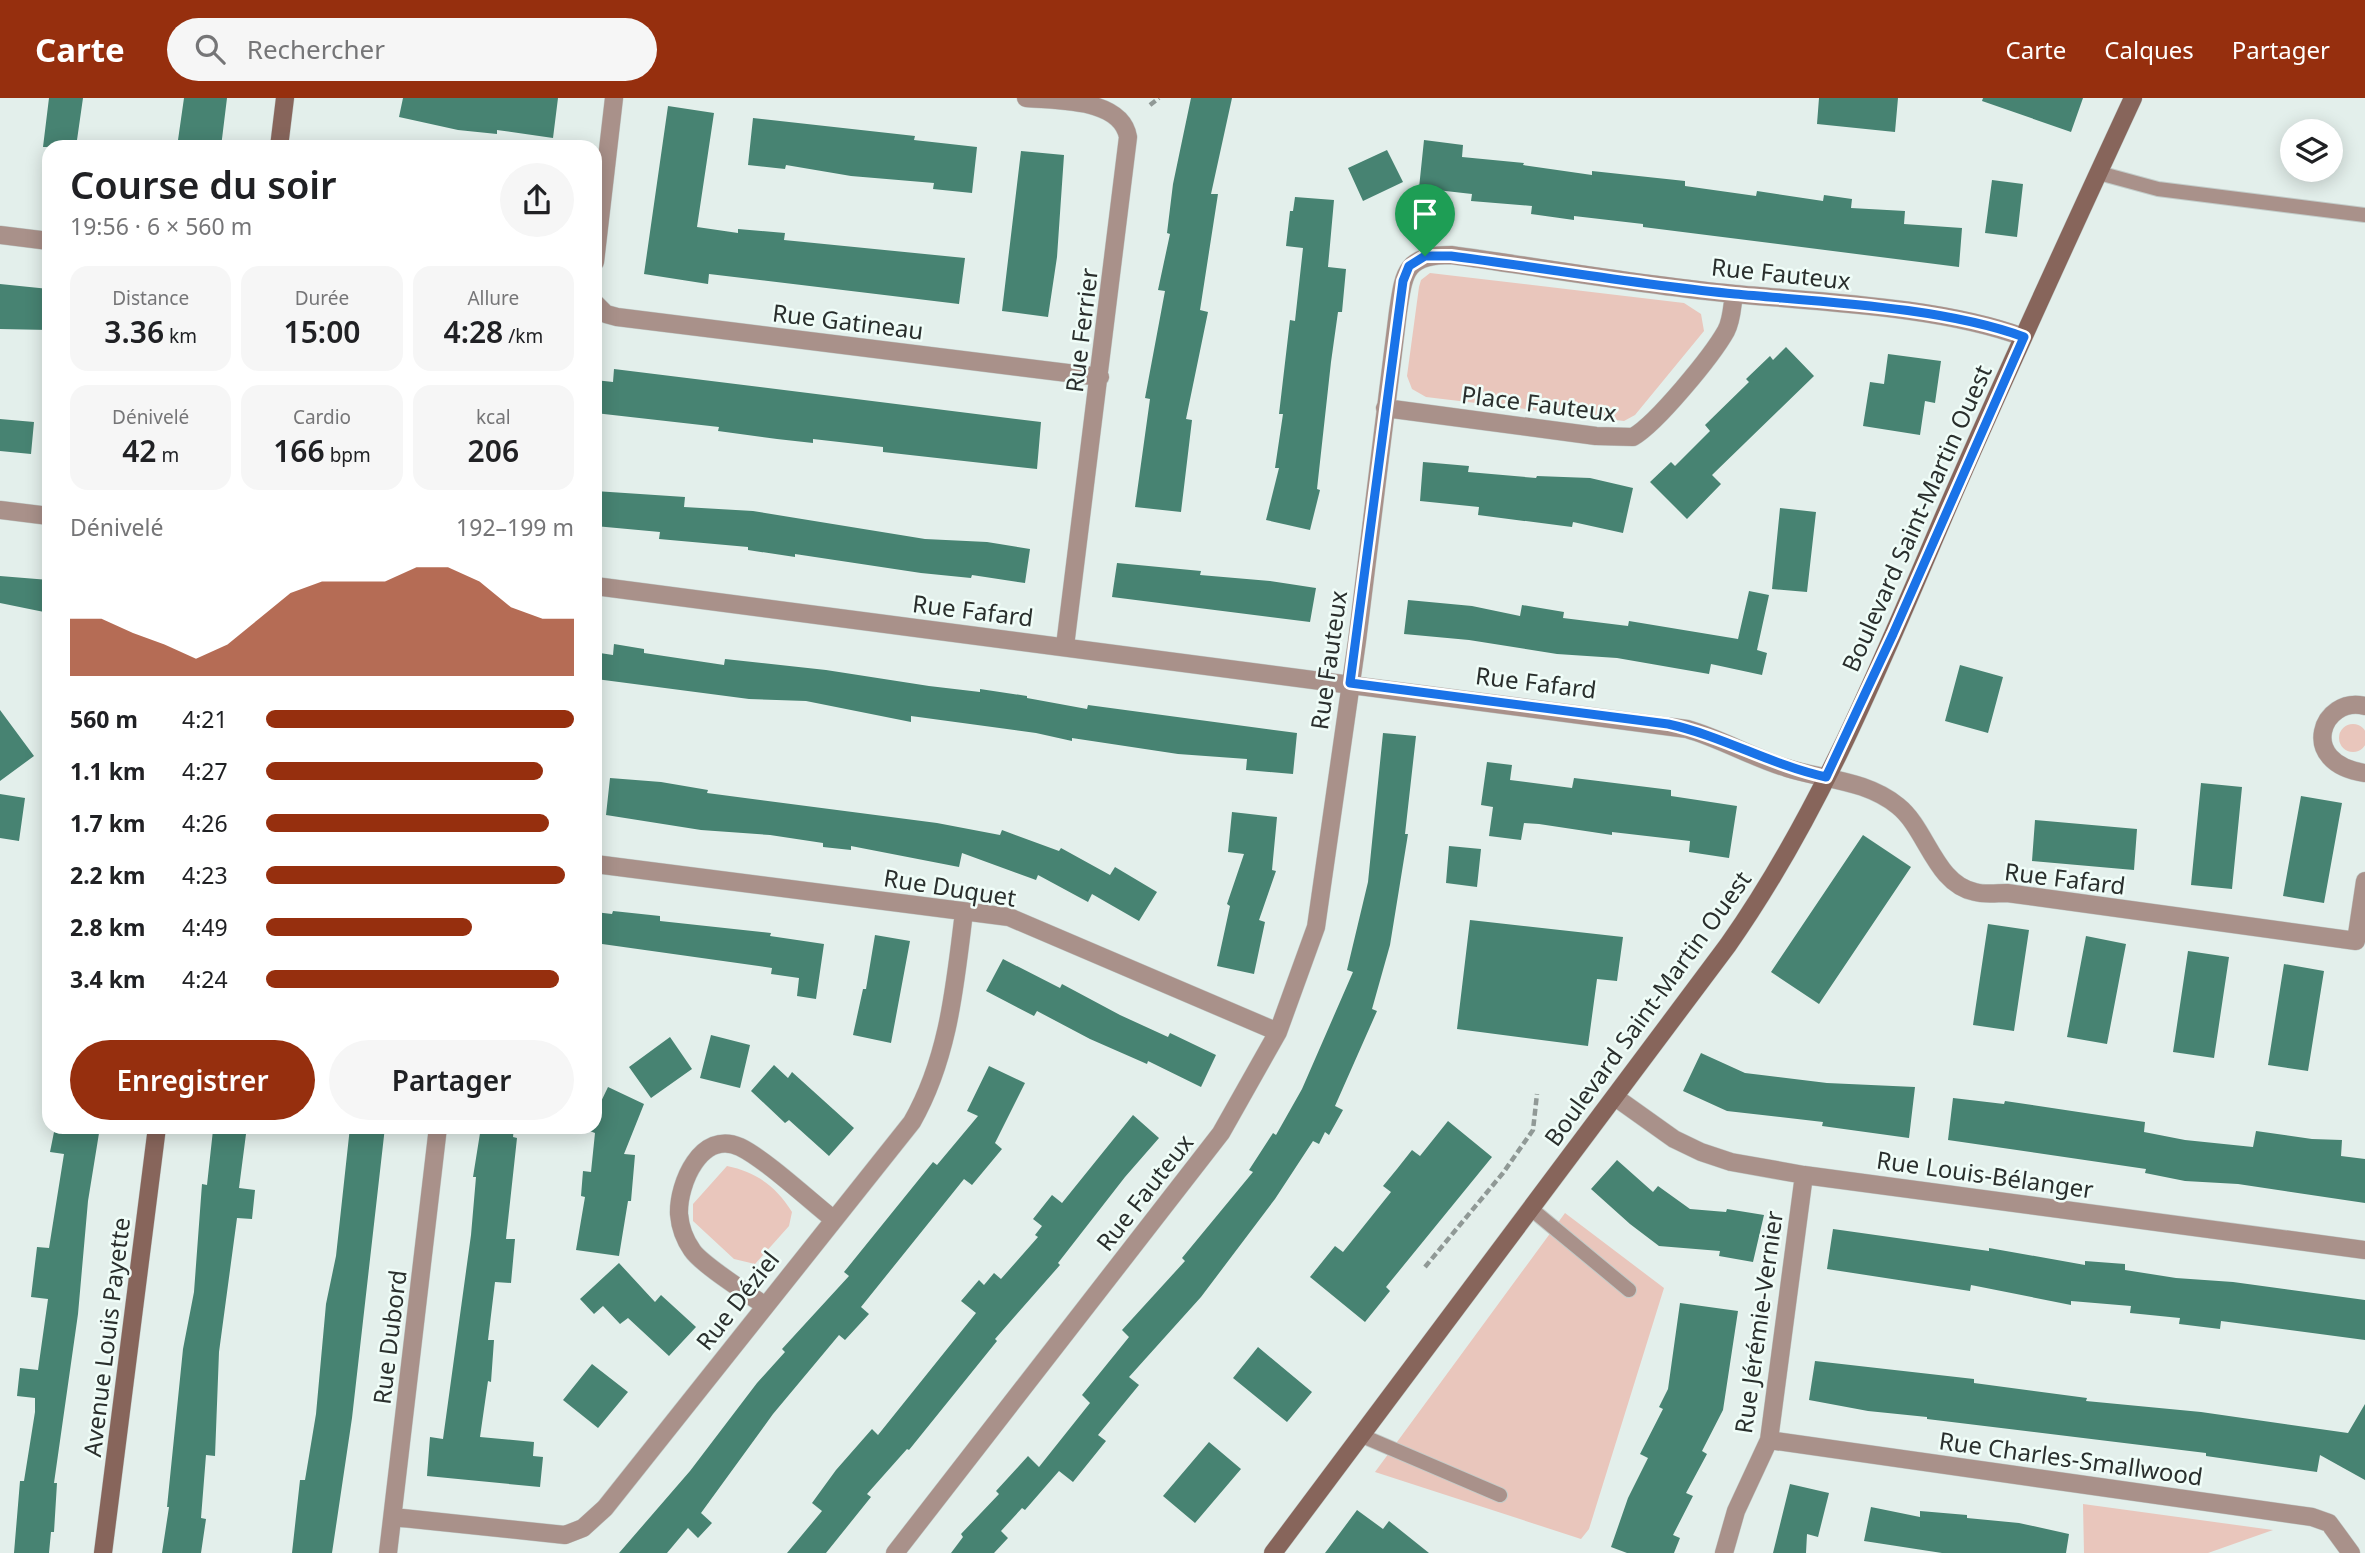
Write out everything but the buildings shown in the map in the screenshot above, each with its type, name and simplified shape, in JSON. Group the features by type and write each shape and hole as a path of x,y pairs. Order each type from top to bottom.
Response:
{"main road":[{"path":"280,140 285,98"},
{"name":"Boulevard Saint-Martin Ouest","path":"1273,1553 1748,917 1826,777 1893,634 2133,98"},
{"name":"Avenue Louis Payette","path":"103,1553 156,1134"}],"street":[{"path":"602,202 614,98"},
{"name":"Rue Ferrier","path":"1027,98 1097,106 1118,117 1127,130 1128,148 1065,646"},
{"path":"0,235 42,240"},
{"name":"Rue Fauteux","path":"895,1553 1221,1133 1278,1032 1303,971 1315,927 1403,281 1409,266 1425,256 1451,256 1734,293 1906,312 1969,322 2024,337"},
{"name":"Place Fauteux","path":"1385,408 1621,439 1633,437 1653,421 1717,344 1729,322 1734,293"},
{"name":"Rue Gatineau","path":"602,310 617,317 1100,377"},
{"path":"0,510 42,515"},
{"name":"Rue Fafard","path":"602,587 1668,724 1704,734 1786,768 1878,792 1901,808 1945,871 1965,889 1977,893 2007,893 2356,941 2365,881"},
{"path":"2365,706 2348,705 2331,716 2321,738 2328,757 2339,766 2365,773"},
{"name":"Rue Duquet","path":"602,865 1009,917 1278,1032"},
{"name":"Rue Déziel","path":"393,1517 565,1535 583,1528 605,1508 912,1122 930,1090 943,1048 964,912"},
{"name":"Rue Louis-Bélanger","path":"1615,1097 1674,1139 1731,1162 1804,1175 2365,1250"},
{"name":"Rue Dubord","path":"388,1553 437,1134"},
{"path":"764,1305 693,1252 683,1232 679,1214 682,1191 697,1157 716,1146 740,1147 833,1219"},
{"name":"Rue Jérémie-Vernier","path":"1724,1553 1737,1511 1769,1440 1804,1175"},
{"name":"Rue Charles-Smallwood","path":"1769,1440 2312,1517 2329,1523 2351,1553"}],"lane":[{"path":"2099,173 2158,189 2365,215"},
{"path":"1530,1208 1629,1290"},
{"path":"1360,1435 1500,1495"}],"path":[{"path":"1150,105 1159,98"},
{"path":"1425,1267 1503,1173 1533,1130 1537,1094"}],"shaded area":[{"path":"1430,273 1684,303 1701,314 1704,331 1635,415 1624,421 1426,397 1412,389 1407,376 1419,287 1421,280"},
{"path":"2353,724 2363,728 2366,743 2363,748 2353,752 2343,748 2339,738 2343,728"},
{"path":"727,1166 764,1181 792,1212 789,1226 755,1264 734,1259 693,1221 693,1204"},
{"path":"1565,1213 1664,1288 1589,1529 1581,1539 1375,1472"},
{"path":"2083,1504 2273,1530 2208,1553 2084,1553"}],"route":[{"path":"1425,256 1451,256 1734,293 1906,312 1969,322 2024,337 1893,634 1826,777 1786,768 1721,740 1668,724 1350,683 1403,281 1409,266 1425,256"}]}
